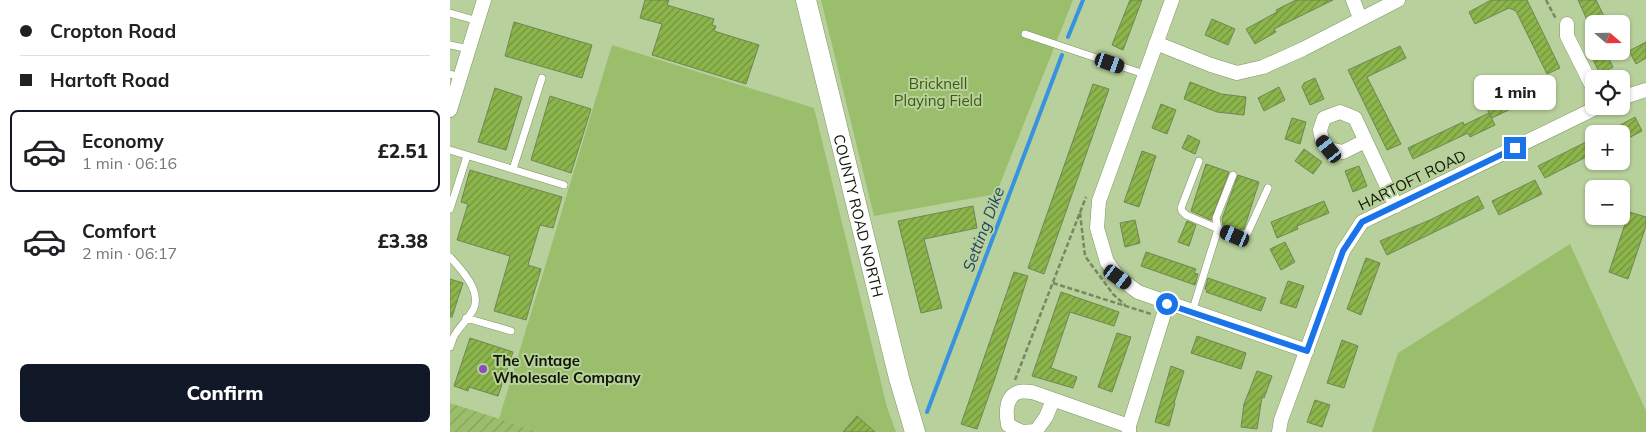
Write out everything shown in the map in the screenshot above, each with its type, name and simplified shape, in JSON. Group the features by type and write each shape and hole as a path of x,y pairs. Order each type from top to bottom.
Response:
{"street":[{"path":"450,110 455,75 469,49 484,0"},
{"name":"COUNTY ROAD NORTH","path":"806,0 899,378 916,432"},
{"path":"1172,0 1099,201 1097,228 1107,262 1118,277 1138,292 1167,304 1307,351"},
{"path":"1353,0 1360,18"},
{"path":"1156,42 1211,65 1237,73 1264,67 1398,0"},
{"path":"1568,24 1567,36 1585,72"},
{"path":"1630,95 1646,90"},
{"name":"HARTOFT ROAD","path":"1280,432 1281,420 1343,251 1362,222 1585,113"},
{"path":"1365,142 1396,206"},
{"path":"1052,400 1046,417 1036,431 1022,432 1008,425 1005,414 1010,399 1019,392 1032,392 1129,429 1167,304"}],"lane":[{"path":"450,13 478,21"},
{"path":"1025,34 1144,74"},
{"path":"450,45 469,49"},
{"path":"513,169 542,78"},
{"path":"450,150 564,185"},
{"path":"450,209 467,156"},
{"path":"1199,161 1181,208 1182,211 1186,215 1235,236 1244,235 1248,232 1268,188"},
{"path":"1192,312 1218,229 1216,218 1233,175"},
{"path":"450,257 475,292 476,299 474,309 454,335 450,347"},
{"path":"466,318 511,331"}],"path":[{"path":"1546,0 1556,20 1568,24"},
{"path":"1010,399 1015,377 1088,190 1102,193"},
{"path":"1053,283 1163,318"}],"green space":[{"name":"Bricknell Playing Field","path":"821,0 1073,0 996,194 874,216"},
{"path":"612,45 814,108 887,407 896,432 540,432 499,419"},
{"path":"1570,244 1646,411 1646,432 1372,432 1398,353"},
{"path":"450,403 540,432 450,432"}],"building":[{"path":"645,0 669,0 667,5 714,19 712,25 716,26 714,31 759,45 746,84 652,55 662,24 640,18"},
{"path":"1130,0 1142,0 1123,50 1112,45"},
{"path":"1296,0 1333,0 1274,29 1276,32 1255,44 1246,29"},
{"path":"1491,0 1527,0 1560,68 1547,74 1516,11 1509,8 1475,24 1469,12"},
{"path":"1578,0 1596,0 1604,15 1585,15"},
{"path":"1212,19 1235,29 1228,45 1205,35"},
{"path":"514,22 592,45 582,78 505,56"},
{"path":"1646,42 1646,58 1636,64 1630,50"},
{"path":"1400,46 1406,58 1367,77 1401,144 1387,150 1348,70"},
{"path":"1593,60 1610,60 1613,67 1607,70 1598,70"},
{"path":"1315,78 1324,99 1310,105 1302,87 1304,83"},
{"path":"1545,80 1550,90 1492,118 1487,109"},
{"path":"1190,82 1221,94 1246,97 1244,115 1217,112 1184,99"},
{"path":"1093,84 1109,89 1044,274 1028,268"},
{"path":"1279,87 1285,100 1264,111 1258,98"},
{"path":"495,88 522,97 506,150 478,142"},
{"path":"550,96 591,109 571,173 531,160"},
{"path":"1161,104 1176,110 1167,134 1152,128"},
{"path":"1489,113 1495,125 1470,137 1468,133 1413,159 1408,148 1463,122 1464,125"},
{"path":"1635,117 1642,131 1630,137 1630,125 1620,125"},
{"path":"1292,118 1306,122 1300,144 1285,139"},
{"path":"1188,135 1200,141 1195,154 1182,148"},
{"path":"1585,142 1585,158 1545,178 1538,166"},
{"path":"1304,149 1322,162 1313,174 1295,161"},
{"path":"1142,151 1156,156 1139,207 1124,202"},
{"path":"1206,164 1229,172 1211,220 1191,211"},
{"path":"1359,166 1367,186 1353,192 1345,171"},
{"path":"470,170 562,197 553,228 540,225 528,265 541,269 526,320 494,311 510,256 457,240 468,204 461,202"},
{"path":"1238,175 1259,182 1244,229 1236,231 1223,225 1222,219"},
{"path":"1535,180 1542,194 1499,215 1492,201"},
{"path":"1478,196 1484,208 1387,255 1380,241 1430,220"},
{"path":"1324,201 1329,213 1297,226 1298,229 1277,238 1271,222"},
{"path":"973,206 977,228 924,239 942,308 921,313 898,221"},
{"path":"1630,212 1646,217 1646,226 1628,279 1609,272 1625,225 1630,225"},
{"path":"1135,220 1140,243 1125,247 1120,223"},
{"path":"1187,221 1196,225 1189,246 1178,242"},
{"path":"1285,242 1295,262 1281,270 1270,249"},
{"path":"1146,252 1196,269 1194,273 1198,274 1195,285 1141,266"},
{"path":"1366,258 1380,263 1361,315 1347,309"},
{"path":"1014,272 1028,276 977,429 961,424"},
{"path":"1208,278 1266,298 1261,311 1206,292"},
{"path":"450,279 463,283 452,317 450,317"},
{"path":"1288,281 1304,286 1296,308 1280,303"},
{"path":"1061,292 1119,312 1114,326 1070,312 1051,368 1077,377 1073,388 1032,376"},
{"path":"1117,333 1131,337 1112,392 1098,387"},
{"path":"1197,336 1246,353 1241,369 1191,353"},
{"name":"The Vintage Wholesale Company","path":"470,338 513,352 498,396 469,387 468,391 454,386"},
{"path":"1342,340 1358,346 1344,388 1327,383"},
{"path":"1171,366 1184,371 1169,426 1155,422"},
{"path":"1257,371 1272,376 1264,398 1262,397 1257,429 1241,427 1244,404"},
{"path":"1315,400 1330,405 1322,427 1307,422"},
{"path":"857,416 875,432 843,432"}],"waterway":[{"name":"Setting Dike","path":"1068,37 1083,0"},
{"name":"Setting Dike","path":"927,412 1062,55"}],"place":[{"name":"The Vintage Wholesale Company","path":"483,369"}],"route":[{"path":"1167,304 1307,351 1343,251 1362,222 1515,148"}]}
